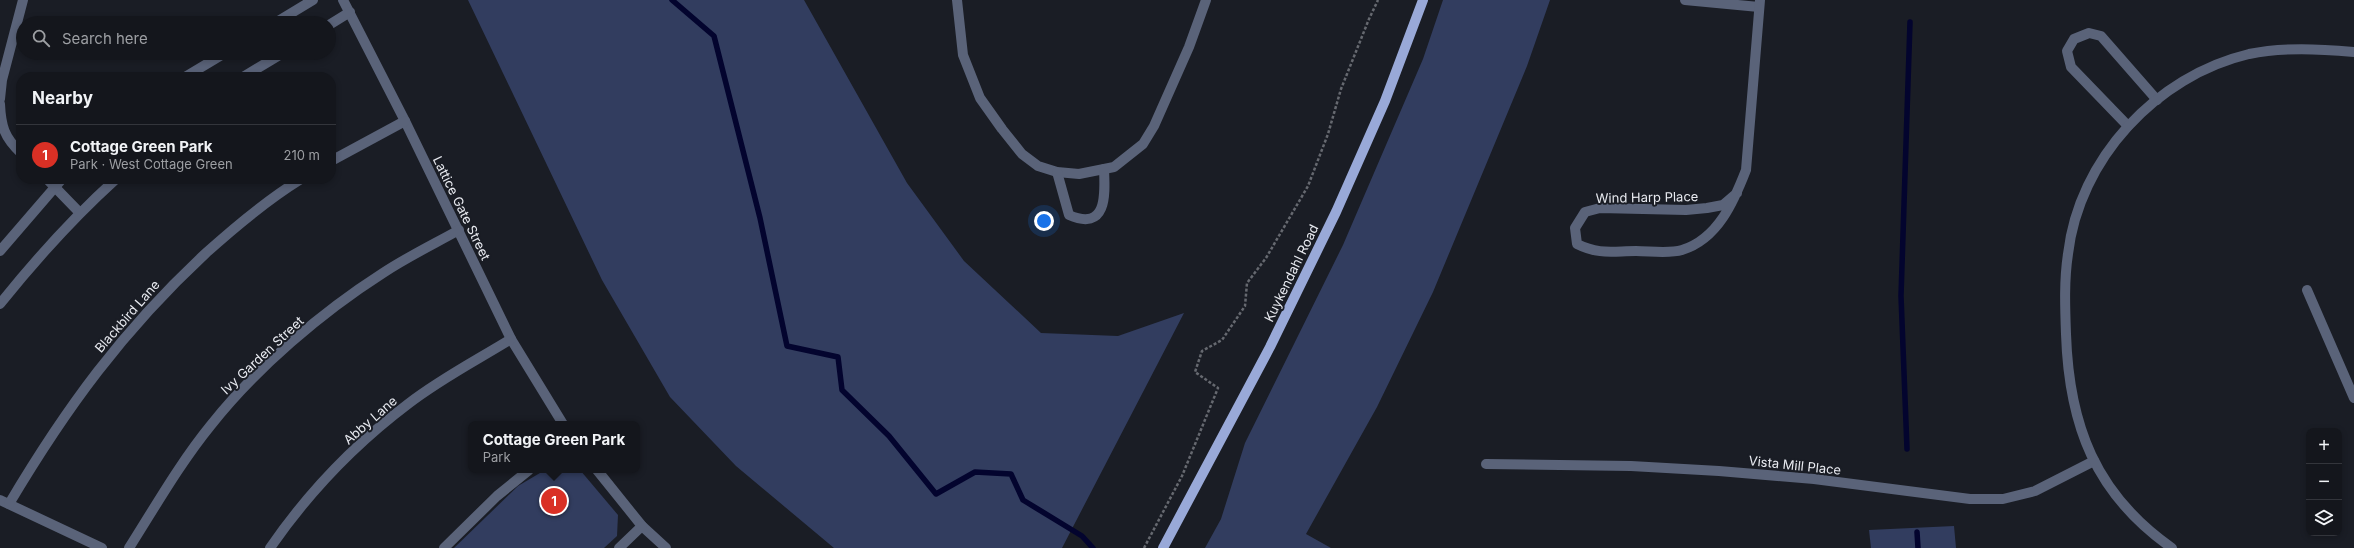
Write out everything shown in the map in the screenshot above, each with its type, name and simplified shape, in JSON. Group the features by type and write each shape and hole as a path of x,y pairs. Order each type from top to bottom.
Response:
{"main road":[{"name":"Kuykendahl Road","path":"1163,548 1270,347 1336,212 1385,101 1423,0"}],"street":[{"path":"19,16 23,0"},
{"path":"287,16 313,0"},
{"name":"Lattice Gate Street","path":"343,0 405,121 511,339 561,421"},
{"path":"957,0 963,55 980,98 1022,154 1038,166 1056,172 1079,174 1114,167 1143,144 1154,126 1189,47 1206,0"},
{"path":"1685,0 1760,3"},
{"name":"Wind Harp Place","path":"1737,193 1723,205 1707,208 1686,210 1600,208 1585,212 1575,228 1577,244 1592,252 1681,250 1708,237 1722,219 1737,193 1746,170 1760,3"},
{"path":"336,21 350,12"},
{"path":"0,99 2,80 16,27"},
{"path":"2128,126 2071,67 2067,52 2074,39 2089,33 2101,36 2157,100"},
{"path":"2172,548 2131,514 2115,495 2094,462 2085,444 2069,384 2065,296 2068,254 2075,220 2086,189 2111,146 2128,126 2157,100 2198,74 2248,55 2295,49 2354,52"},
{"path":"193,72 213,60"},
{"path":"251,72 271,60"},
{"path":"0,104 1,124 16,148"},
{"path":"336,158 405,121"},
{"path":"1056,172 1069,215 1077,218 1087,218 1096,216 1102,208 1105,200 1104,169"},
{"path":"0,251 50,184"},
{"path":"52,184 79,212"},
{"path":"0,304 41,253 79,212 110,184"},
{"name":"Blackbird Lane","path":"4,502 46,443 78,394 123,338 176,281 227,234 293,184"},
{"name":"Ivy Garden Street","path":"129,548 184,462 211,425 236,396 324,315 383,273 459,230"},
{"path":"2307,290 2354,398"},
{"name":"Abby Lane","path":"270,548 304,501 353,451 380,427 430,389 511,339"},
{"name":"Vista Mill Place","path":"1486,464 1631,466 1719,470 1814,479 1970,498 2003,499 2035,491 2094,462"},
{"path":"444,548 497,496 525,473"},
{"path":"599,473 642,526 666,548"},
{"path":"4,502 102,548"},
{"path":"619,548 642,526"}],"path":[{"path":"1144,548 1182,476 1218,388 1195,372 1202,351 1222,340 1245,306 1248,283 1266,258 1308,186 1328,134 1341,89 1368,19 1378,0"}],"shaded area":[{"path":"468,0 804,0 907,183 964,261 1041,333 1118,336 1184,313 1062,548 834,548 736,466 670,397 602,280"},
{"path":"1443,0 1550,0 1527,66 1433,292 1377,407 1306,534 1331,548 1205,548 1221,519 1245,443 1343,245 1423,59"},
{"path":"540,473 583,473 618,515 617,536 604,548 454,548 518,486"},
{"path":"1954,526 1956,548 1871,548 1869,530"}],"waterway":[{"path":"672,0 714,36 760,218 787,346 838,357 842,390 889,436 936,494 975,472 1011,474 1023,500 1082,536 1093,548"},
{"path":"1907,449 1901,296 1910,22"},
{"path":"1917,532 1918,548"}],"place":[{"name":"Cottage Green Park","path":"554,501"}]}
